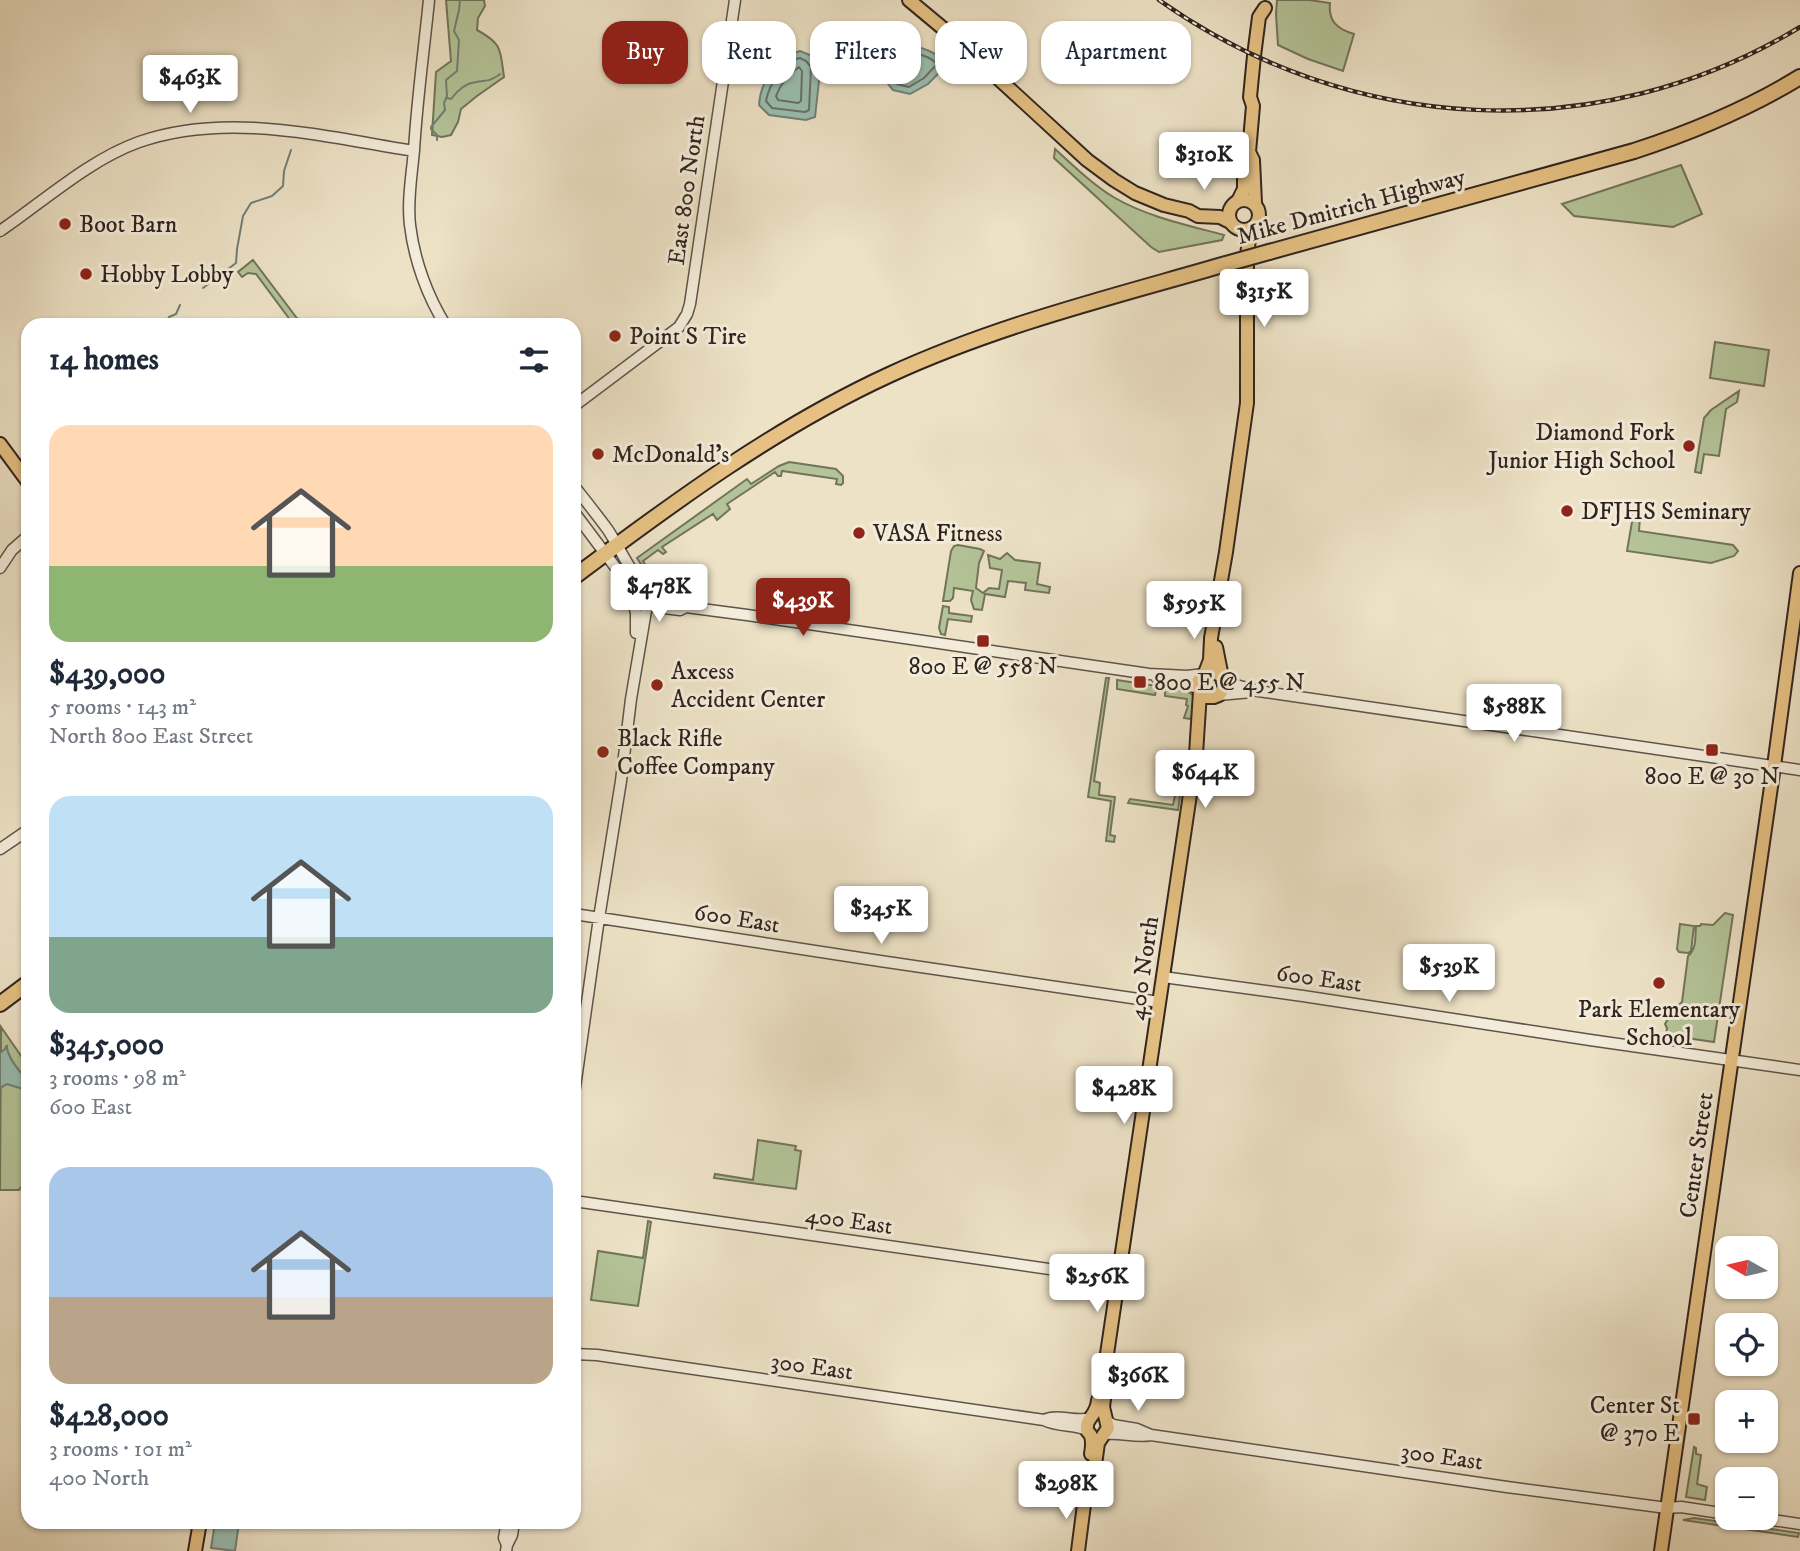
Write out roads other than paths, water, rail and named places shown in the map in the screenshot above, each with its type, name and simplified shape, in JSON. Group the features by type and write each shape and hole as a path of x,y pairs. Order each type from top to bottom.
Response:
{"highway":[{"name":"Mike Dmitrich Highway","path":"581,572 761,445 841,399 966,342 1058,312 1226,264 1634,152 1713,122 1800,76"},
{"path":"0,1004 21,988"}],"main road":[{"path":"909,0 1087,160 1135,193 1198,216 1216,216 1248,230 1254,228"},
{"path":"1247,256 1229,214 1244,187 1244,162 1249,152 1253,106 1258,98 1267,18 1265,4"},
{"path":"1196,754 1198,682 1210,660 1247,402 1247,256 1249,239 1260,213 1255,203 1253,160 1249,152"},
{"path":"1189,211 1194,208 1211,209 1247,200 1255,203"},
{"path":"0,444 21,472"},
{"name":"Center Street","path":"1661,1551 1800,573"},
{"path":"1196,754 1207,709 1224,687 1217,653 1215,622"},
{"path":"1204,673 1213,671 1222,677"},
{"path":"1199,690 1207,697 1217,696"},
{"name":"400 North","path":"1079,1551 1088,1469 1098,1426 1097,1406 1101,1373 1107,1354 1119,1279 1196,754"},
{"path":"195,1551 199,1529"}],"street":[{"path":"429,0 409,202 410,224 424,279 441,318"},
{"name":"East 800 North","path":"581,401 679,327 687,314 736,0"},
{"path":"0,232 100,161 138,142 179,132 222,127 262,128 414,150"},
{"path":"581,495 596,515 629,584 647,604 680,610 687,607 786,620 1149,674 1187,676 1204,673"},
{"path":"581,519 648,593 581,1045"},
{"path":"0,568 21,542"},
{"path":"629,584 637,624 631,664 633,682"},
{"path":"644,587 658,598 681,601 687,607"},
{"path":"637,624 647,604 658,598"},
{"path":"641,640 650,618 663,608"},
{"path":"1149,674 1163,681 1186,684 1199,690"},
{"path":"1222,677 1236,685 1258,691 1800,770"},
{"path":"1217,696 1258,691"},
{"path":"0,849 21,835"},
{"name":"600 East","path":"581,915 1159,1002"},
{"name":"600 East","path":"1163,977 1800,1070"},
{"name":"400 East","path":"581,1202 1119,1279"},
{"name":"300 East","path":"581,1355 955,1408 1044,1419 1054,1416 1079,1420 1116,1433 1139,1437 1151,1435 1523,1489 1715,1512"},
{"path":"1778,1521 1800,1524"},
{"path":"506,1529 506,1548"},
{"path":"506,1548 512,1529"}],"water":[{"path":"921,48 935,54 935,77 928,84 910,94 893,90 888,84 921,84"},
{"path":"800,51 810,55 810,84 819,84 815,117 806,120 769,115 759,105 764,84 796,84 796,52"},
{"path":"7,1045 11,1059 21,1073 21,1088 7,1084 0,1088 0,1053"},
{"path":"214,1529 238,1529 235,1551 211,1548"}],"waterway":[{"path":"437,140 431,127 445,110 446,80 457,71 459,40 454,31 460,0"},
{"path":"447,98 451,99 469,84 491,80 500,74"},
{"path":"203,288 236,263 243,216 251,203 272,196 283,186 284,171 291,150"},
{"path":"169,318 176,314 180,305"}],"railway":[{"path":"1159,0 1233,45 1311,78 1393,100 1476,110 1559,108 1642,93 1723,66 1800,27"}],"place":[{"name":"Boot Barn","path":"65,224"},
{"name":"Hobby Lobby","path":"86,274"},
{"name":"Point S Tire","path":"615,336"},
{"name":"Diamond Fork Junior High School","path":"1689,446"},
{"name":"McDonald's","path":"598,454"},
{"name":"DFJHS Seminary","path":"1567,511"},
{"name":"VASA Fitness","path":"859,533"},
{"name":"800 E @ 558 N","path":"983,641"},
{"name":"800 E @ 455 N","path":"1140,682"},
{"name":"Axcess Accident Center","path":"657,685"},
{"name":"800 E @ 30 N","path":"1712,750"},
{"name":"Black Rifle Coffee Company","path":"603,752"},
{"name":"Park Elementary School","path":"1659,983"},
{"name":"Center St @ 370 E","path":"1694,1419"}]}
